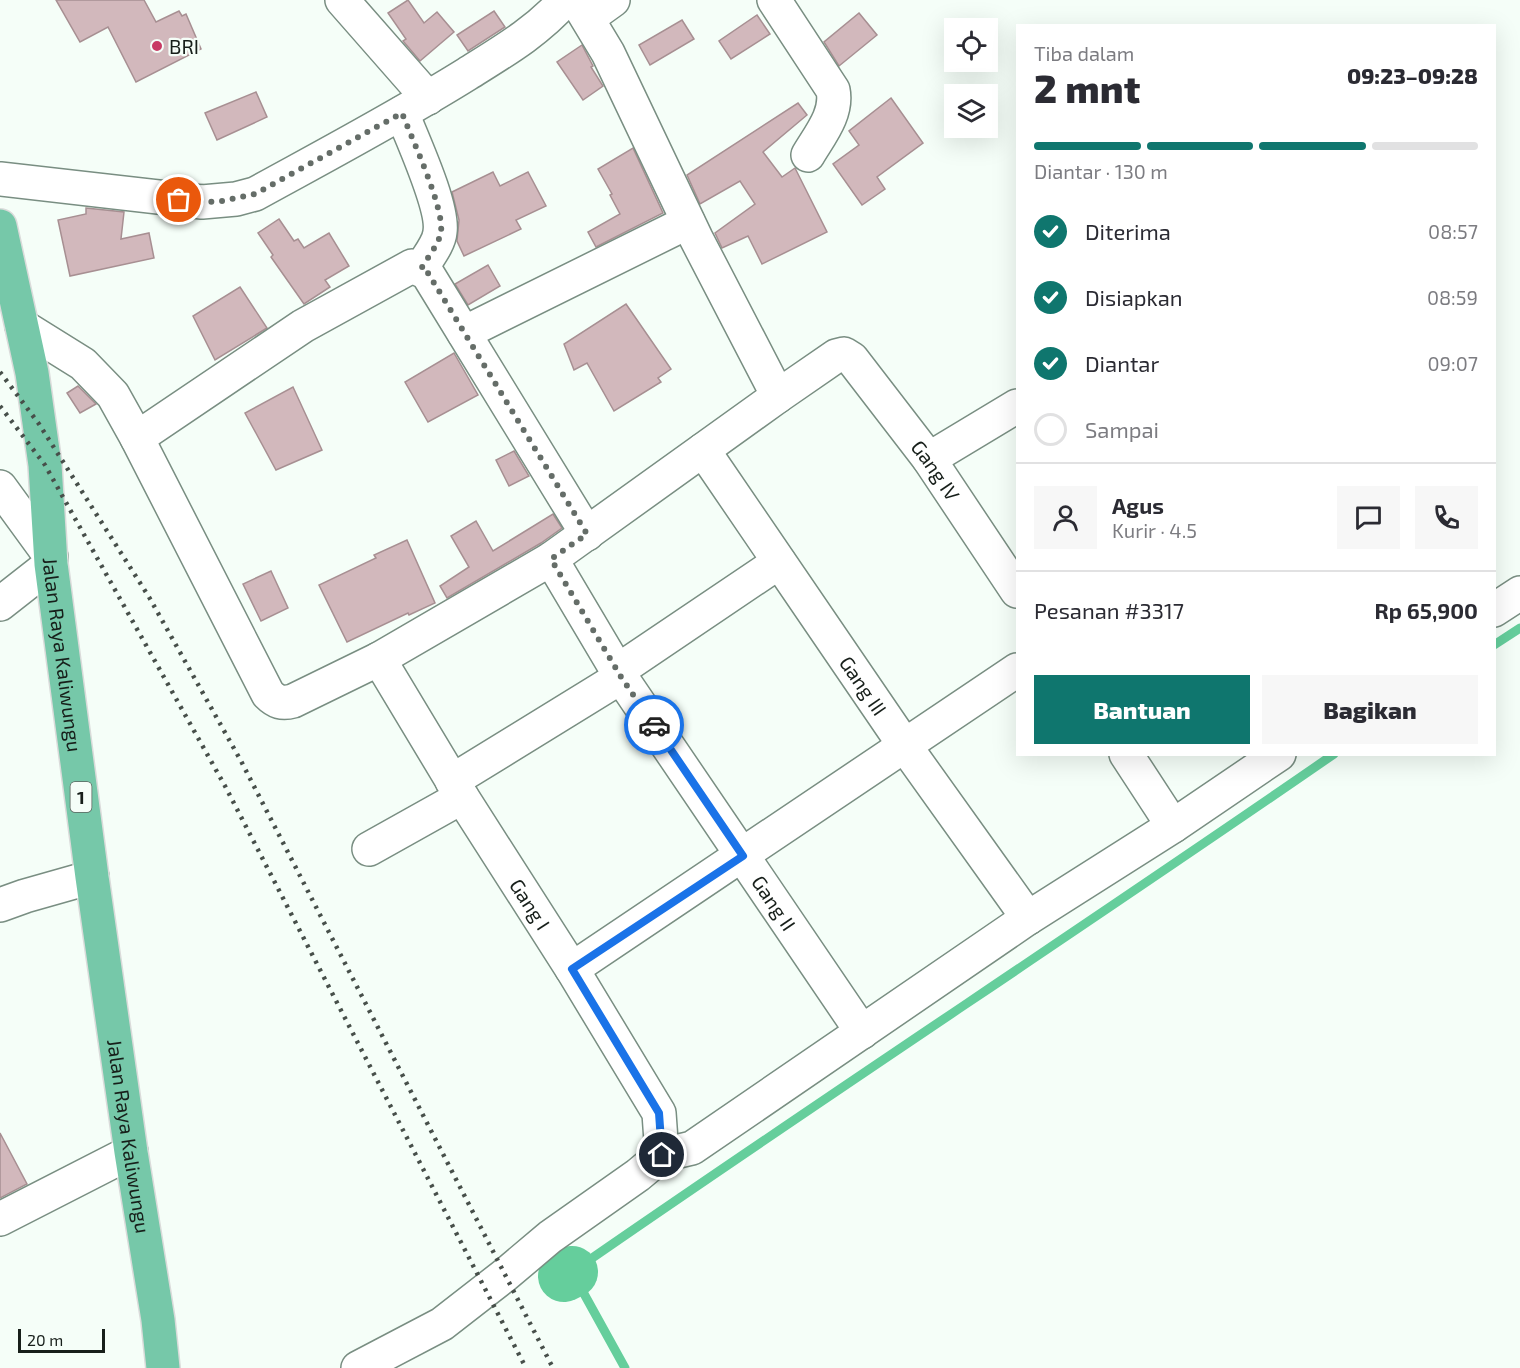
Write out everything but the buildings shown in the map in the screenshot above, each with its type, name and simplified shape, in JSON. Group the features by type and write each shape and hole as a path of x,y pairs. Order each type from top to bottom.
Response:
{"main road":[{"name":"Jalan Raya Kaliwungu","path":"0,226 32,373 43,455 51,560 92,877 131,1152 158,1320 163,1368"}],"street":[{"path":"342,0 415,106 441,233 421,269"},
{"path":"774,0 832,90 834,98 834,106 825,127 808,155"},
{"path":"0,179 202,202 236,199 255,194 415,106 526,37 552,15 584,5 688,222 778,396 551,559 380,660 284,703 274,700 268,694 113,395 95,375 72,356 22,326"},
{"path":"464,333 688,222"},
{"path":"137,438 303,326 412,266 428,273 587,534"},
{"name":"Gang IV","path":"778,396 836,356 848,356 852,359 929,459 1016,590"},
{"path":"929,459 1016,407"},
{"name":"Gang III","path":"703,450 905,746 1028,918"},
{"path":"0,487 51,560 0,604"},
{"name":"Gang II","path":"551,559 620,673 862,1032"},
{"path":"369,849 779,562"},
{"path":"1496,609 1520,593"},
{"name":"Gang I","path":"380,660 457,789 572,969 659,1113 662,1155"},
{"path":"572,969 1016,671"},
{"path":"1127,756 1173,826"},
{"path":"358,1368 400,1358 506,1275 550,1237 638,1175 662,1155 692,1148 1028,918 1173,826 1276,756"},
{"path":"0,905 92,877"},
{"path":"0,1219 131,1152"}],"waterway":[{"path":"1496,644 1520,628"},
{"path":"625,1368 572,1272 1331,756"},
{"path":"564,1276 572,1272"}],"railway":[{"path":"0,372 39,424 149,597 241,761 553,1368"},
{"path":"0,406 45,465 225,786 526,1368"}],"way so far":[{"path":"179,200 217,202 255,194 402,113 434,194 440,221 441,233 421,269 428,273 587,534 551,559 619,670 621,677 654,725"}],"place":[{"name":"BRI","path":"157,46"}],"route":[{"path":"654,725 743,856 572,969 659,1113 662,1155"}]}
